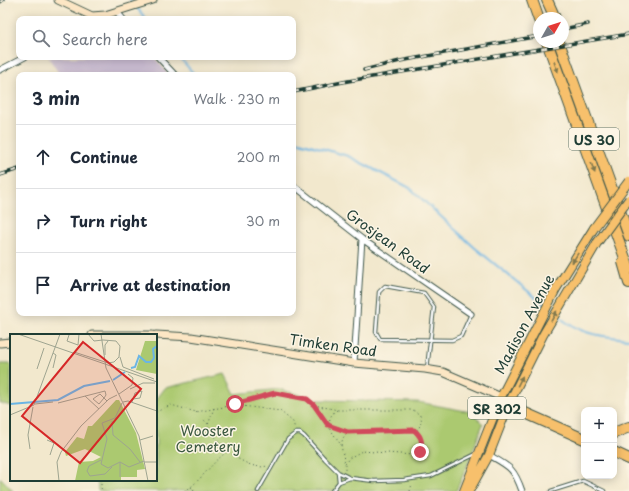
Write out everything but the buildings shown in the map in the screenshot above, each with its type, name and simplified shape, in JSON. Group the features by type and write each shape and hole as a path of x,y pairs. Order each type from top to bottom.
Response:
{"highway":[{"path":"532,0 536,12"},
{"path":"544,0 548,12"},
{"path":"547,0 552,12"},
{"name":"US 30","path":"549,48 629,269"},
{"name":"US 30","path":"561,48 629,236"},
{"path":"567,48 629,216"},
{"path":"621,246 624,268 629,283"},
{"path":"506,399 525,405 581,431"},
{"path":"506,399 523,412 581,438"},
{"path":"617,432 629,427"},
{"path":"617,453 629,459"}],"main road":[{"name":"Madison Avenue","path":"464,491 506,399 536,328 556,289 594,228 629,181"},
{"name":"Madison Avenue","path":"470,491 489,455 506,399 597,243 629,199"}],"street":[{"path":"58,0 86,16"},
{"path":"101,16 154,0"},
{"path":"120,11 122,16"},
{"path":"0,70 19,60"},
{"path":"161,60 173,72"},
{"name":"Grosjean Road","path":"296,187 362,239 471,314"},
{"path":"354,363 362,239"},
{"name":"Timken Road","path":"157,335 191,338 354,363 427,369 449,374 506,399"},
{"path":"0,343 10,342"},
{"path":"489,455 513,470 522,491"}],"lane":[{"path":"427,369 431,339 434,307 424,293 385,286 379,292 376,332 380,339 431,339 452,340 461,336 471,314"},
{"path":"258,491 288,439 296,432 304,436 325,460 338,472 350,478 374,482 414,479 431,476 481,451"},
{"path":"338,472 339,482"},
{"path":"332,491 339,482 350,478"},
{"path":"551,491 583,481 604,491"}],"path":[{"path":"157,412 172,405 196,412 235,404 275,393 307,399 314,405 341,445"},
{"path":"235,404 280,411 293,422 296,432"},
{"path":"314,405 338,410 413,410 421,417 421,423 418,430 348,432 328,425"},
{"path":"208,425 214,408"},
{"path":"328,425 332,413 338,410"},
{"path":"196,412 228,451 245,463 262,468 273,464"},
{"path":"345,465 349,458 362,451 413,454 420,452 423,444 420,436 414,430"},
{"path":"344,475 345,465 341,445 342,438 348,432"},
{"path":"185,491 191,487 217,458 228,451"},
{"path":"410,491 414,479"},
{"path":"101,481 101,488 103,491"},
{"path":"191,487 194,491"}],"shaded area":[{"path":"50,60 156,60 166,72 58,72"}],"green space":[{"path":"0,364 10,364 10,406 0,403"},
{"name":"Wooster Cemetery","path":"225,374 235,394 279,389 319,400 418,402 471,412 483,424 456,491 98,491 97,481 157,481 157,399 165,388"},
{"path":"1,478 13,491 0,491"}],"waterway":[{"path":"130,0 134,5"},
{"path":"137,8 144,16"},
{"path":"182,60 192,72"},
{"path":"296,141 348,156 410,188 474,247 545,305"},
{"path":"558,316 574,327 591,334 629,339"}],"railway":[{"path":"569,28 588,24"},
{"path":"296,91 348,81 629,34"},
{"path":"364,70 400,61 533,37"},
{"path":"0,175 16,170"}],"route":[{"path":"235,404 275,393 307,399 314,405 328,425 334,428 348,432 414,430 420,436 423,444 420,452"}]}
